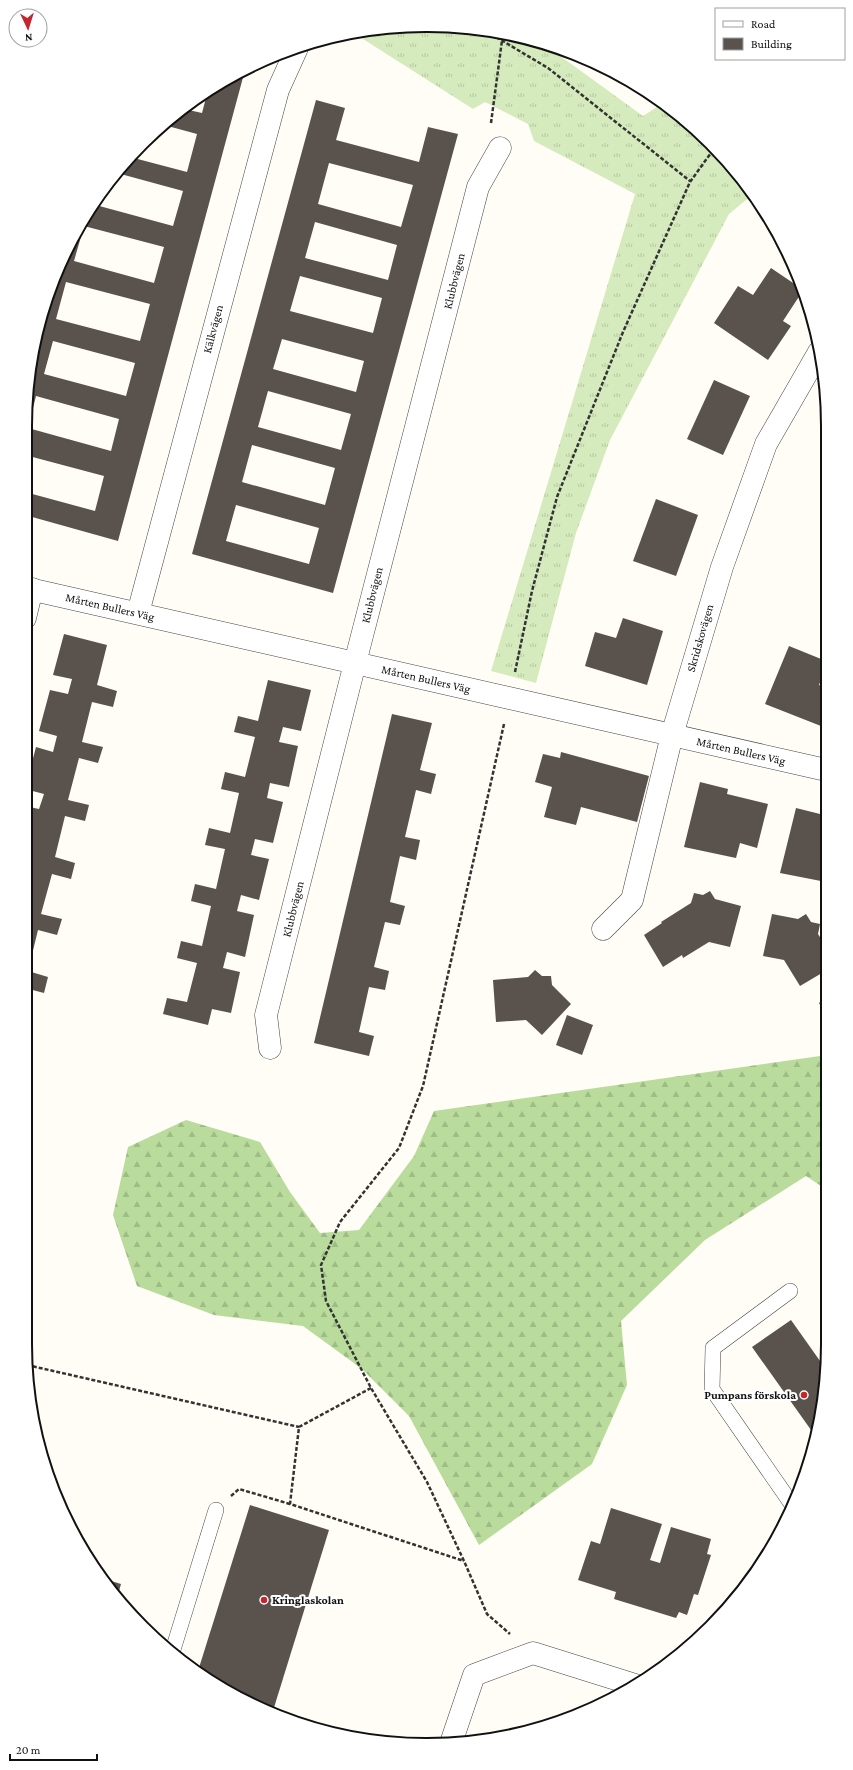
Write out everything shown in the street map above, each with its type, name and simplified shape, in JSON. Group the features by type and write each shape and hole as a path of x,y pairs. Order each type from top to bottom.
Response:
{"street":[{"name":"Kälkvägen","path":"138,613 278,90 294,55"},
{"name":"Klubbvägen","path":"270,1048 266,1015 355,662 478,187 500,148"},
{"name":"Skridskovägen","path":"603,929 632,900 672,735 722,567 766,444 815,359"},
{"name":"Mårten Bullers Väg","path":"32,590 821,769"},
{"path":"453,1737 474,1675 533,1653 628,1683"}],"lane":[{"path":"788,1499 712,1389 713,1348 790,1291"},
{"path":"174,1646 216,1510"}],"path":[{"path":"500,148 491,126 501,40 548,68 690,182"},
{"path":"533,1653 486,1614 464,1561 427,1482 371,1388 326,1300 321,1265 340,1222 399,1148 423,1086 510,698 532,591 556,497 623,332 690,182 710,153"},
{"path":"33,1366 299,1427 371,1388"},
{"path":"290,1504 299,1427"},
{"path":"216,1510 239,1489 290,1504 464,1561"}],"green space":[{"path":"426,32 478,35 529,45 559,55 643,116 657,107 687,130 723,166 748,198 729,214 610,440 576,533 536,683 491,671 635,194 534,141 528,124 485,102 473,109 361,38 375,35"},
{"path":"821,1056 821,1186 806,1176 705,1240 621,1321 627,1385 592,1464 479,1545 409,1416 362,1369 303,1326 214,1315 137,1286 113,1215 128,1147 186,1120 260,1142 290,1192 320,1233 359,1230 414,1156 434,1111"}],"building":[{"path":"243,78 118,541 32,517 32,494 95,511 104,476 32,457 32,429 111,451 119,419 36,396 33,409 35,375 45,324 62,276 81,237 74,261 154,283 164,247 86,227 99,206 173,226 183,191 123,175 137,159 187,172 197,134 170,127 191,110 202,113 206,99","holes":["66,282 150,304 140,341 56,319","53,341 135,363 126,396 44,374"]},
{"path":"316,100 345,108 336,140 419,162 428,127 458,134 333,593 192,554","holes":["329,163 413,185 401,227 318,204","315,222 397,245 388,280 305,258","300,276 382,298 373,333 290,311","282,339 364,361 356,392 273,369","268,391 351,414 341,450 258,427","252,445 335,468 325,505 242,482","236,505 319,528 309,564 226,541"]},
{"path":"771,268 794,283 799,297 783,321 791,326 768,360 714,323 738,286 753,295"},
{"path":"714,380 750,396 723,455 687,439"},
{"path":"656,499 698,515 676,576 633,561"},
{"path":"623,618 663,631 647,685 585,666 595,632 616,638"},
{"path":"64,634 107,645 97,685 117,691 113,707 92,702 82,742 103,747 98,763 79,758 68,800 89,805 85,821 65,816 55,857 75,863 71,879 52,874 41,914 62,919 57,935 38,930 32,955 32,808 39,809 44,794 32,791 32,762 36,747 53,752 57,736 39,731 50,690 68,694 72,679 53,675"},
{"path":"789,646 821,659 821,680 819,685 821,686 821,726 765,704"},
{"path":"268,680 311,690 301,731 283,727 279,742 298,746 289,787 270,783 267,798 283,802 273,843 255,839 251,855 269,859 259,900 241,895 237,911 254,915 245,957 227,952 223,968 240,972 231,1013 212,1009 208,1025 163,1014 167,998 187,1002 197,963 177,958 181,941 202,946 211,906 191,901 195,884 216,889 225,849 205,845 209,828 230,833 239,793 221,789 225,772 245,777 255,737 234,732 238,716 258,721"},
{"path":"392,714 432,723 420,770 436,774 431,794 416,790 405,837 420,840 416,860 400,856 390,902 405,906 400,925 385,922 374,967 389,971 385,990 369,987 359,1032 374,1036 369,1056 314,1043"},
{"path":"561,752 649,776 637,822 581,807 576,825 544,817 552,787 535,782 543,754 560,758"},
{"path":"700,782 728,789 727,794 768,804 757,848 740,843 736,858 684,847"},
{"path":"796,808 821,814 821,881 780,873"},
{"path":"710,891 715,899 741,906 730,947 709,942 683,958 682,955 663,967 644,935 691,903 694,893 703,895"},
{"path":"772,914 798,919 806,914 811,922 820,924 818,934 821,939 821,974 800,986 784,960 763,956"},
{"path":"535,970 542,976 551,976 552,985 571,1004 542,1035 526,1020 496,1022 493,980 528,977"},
{"path":"32,972 48,977 44,993 32,990"},
{"path":"567,1015 593,1025 582,1055 556,1045"},
{"name":"Pumpans förskola","path":"791,1320 820,1361 818,1395 811,1430 752,1347"},
{"name":"Kringlaskolan","path":"250,1505 329,1530 274,1707 229,1685 199,1666"},
{"path":"611,1508 662,1524 650,1560 660,1563 671,1527 711,1539 707,1554 711,1555 698,1595 694,1594 687,1615 679,1612 676,1618 614,1599 616,1592 578,1580 591,1541 600,1544"},
{"path":"112,1581 121,1584 119,1590"}],"place":[{"name":"Pumpans förskola","path":"804,1395"},
{"name":"Kringlaskolan","path":"264,1600"}]}
